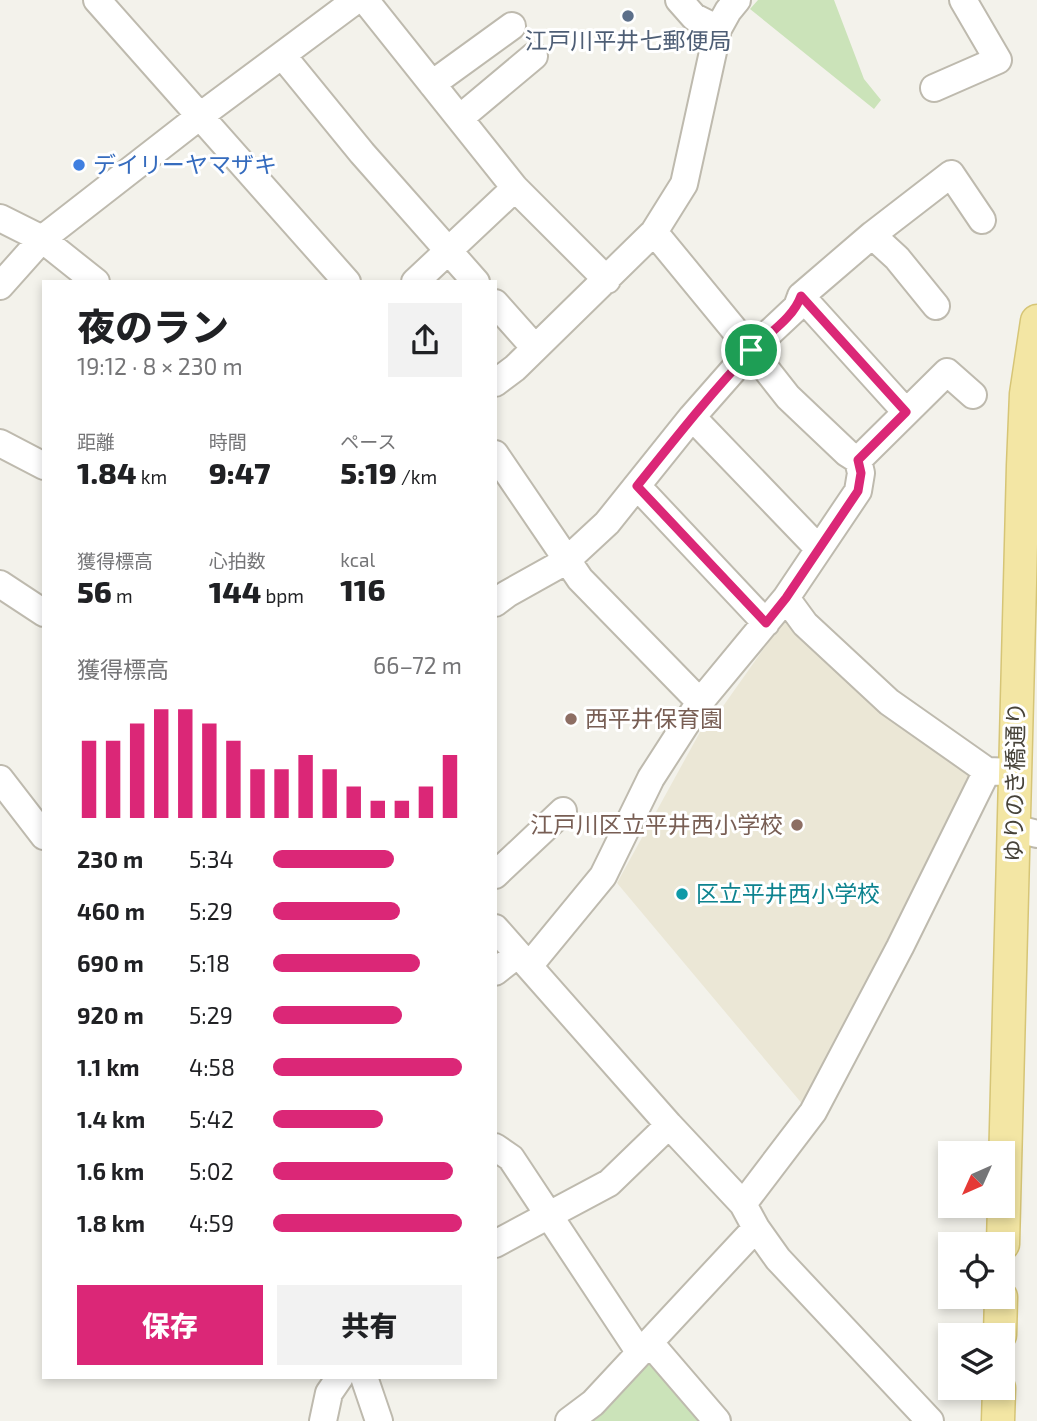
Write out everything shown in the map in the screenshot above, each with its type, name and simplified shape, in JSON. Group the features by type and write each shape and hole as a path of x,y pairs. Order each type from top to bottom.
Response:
{"main road":[{"name":"ゆりのき橋通り","path":"1004,1232 1026,831 1001,772 1028,572 1026,394 1037,321"},
{"path":"998,1421 999,1400"}],"street":[{"path":"97,0 345,280"},
{"path":"0,286 42,239 200,116 356,0"},
{"path":"365,0 515,188 607,280"},
{"path":"679,0 694,17 718,29"},
{"path":"497,382 515,368 654,232 684,184 718,29 737,0"},
{"path":"934,88 999,60 963,0"},
{"path":"432,84 512,26"},
{"path":"282,55 362,153 474,280"},
{"path":"460,118 534,55"},
{"path":"497,602 566,561 607,523 692,417 751,350 797,307 801,296 872,235 951,174 982,220"},
{"path":"417,280 515,188"},
{"path":"0,218 42,239 93,280"},
{"path":"497,971 524,960 603,876 651,778 700,702 786,598 858,491 861,473 858,460 847,453 788,397 654,232"},
{"path":"872,235 897,258 936,306"},
{"path":"801,296 906,412"},
{"path":"497,305 535,348"},
{"path":"858,460 947,372 973,395"},
{"path":"692,417 819,549"},
{"path":"0,443 42,465"},
{"path":"497,457 580,579 700,702"},
{"path":"637,486 766,623"},
{"path":"0,584 42,612"},
{"path":"743,1204 813,1112 900,947 1001,772 889,702 805,624 786,598"},
{"path":"0,779 42,833"},
{"path":"497,873 563,811"},
{"path":"497,930 669,1125 743,1204 778,1259 930,1421"},
{"path":"497,1243 610,1184 669,1125"},
{"path":"497,1148 511,1158 645,1348 717,1421"},
{"path":"569,1421 593,1403 756,1228"},
{"path":"323,1421 329,1393 339,1379"},
{"path":"365,1379 379,1421"}],"shaded area":[{"name":"江戸川区立平井西小学校","path":"784,620 889,711 973,768 889,947 804,1106 617,883 705,723 714,719"}],"green space":[{"path":"758,0 834,0 864,79 881,100 874,109 750,9"},
{"path":"651,1356 704,1421 580,1421"}],"place":[{"name":"江戸川平井七郵便局","path":"628,16"},
{"name":"デイリーヤマザキ","path":"79,165"},
{"name":"西平井保育園","path":"571,719"},
{"name":"江戸川区立平井西小学校","path":"797,825"},
{"name":"区立平井西小学校","path":"682,894"}],"route":[{"path":"801,296 906,412 858,460 861,473 858,491 786,598 766,623 637,486 692,417 751,350 797,307 801,296"}]}
